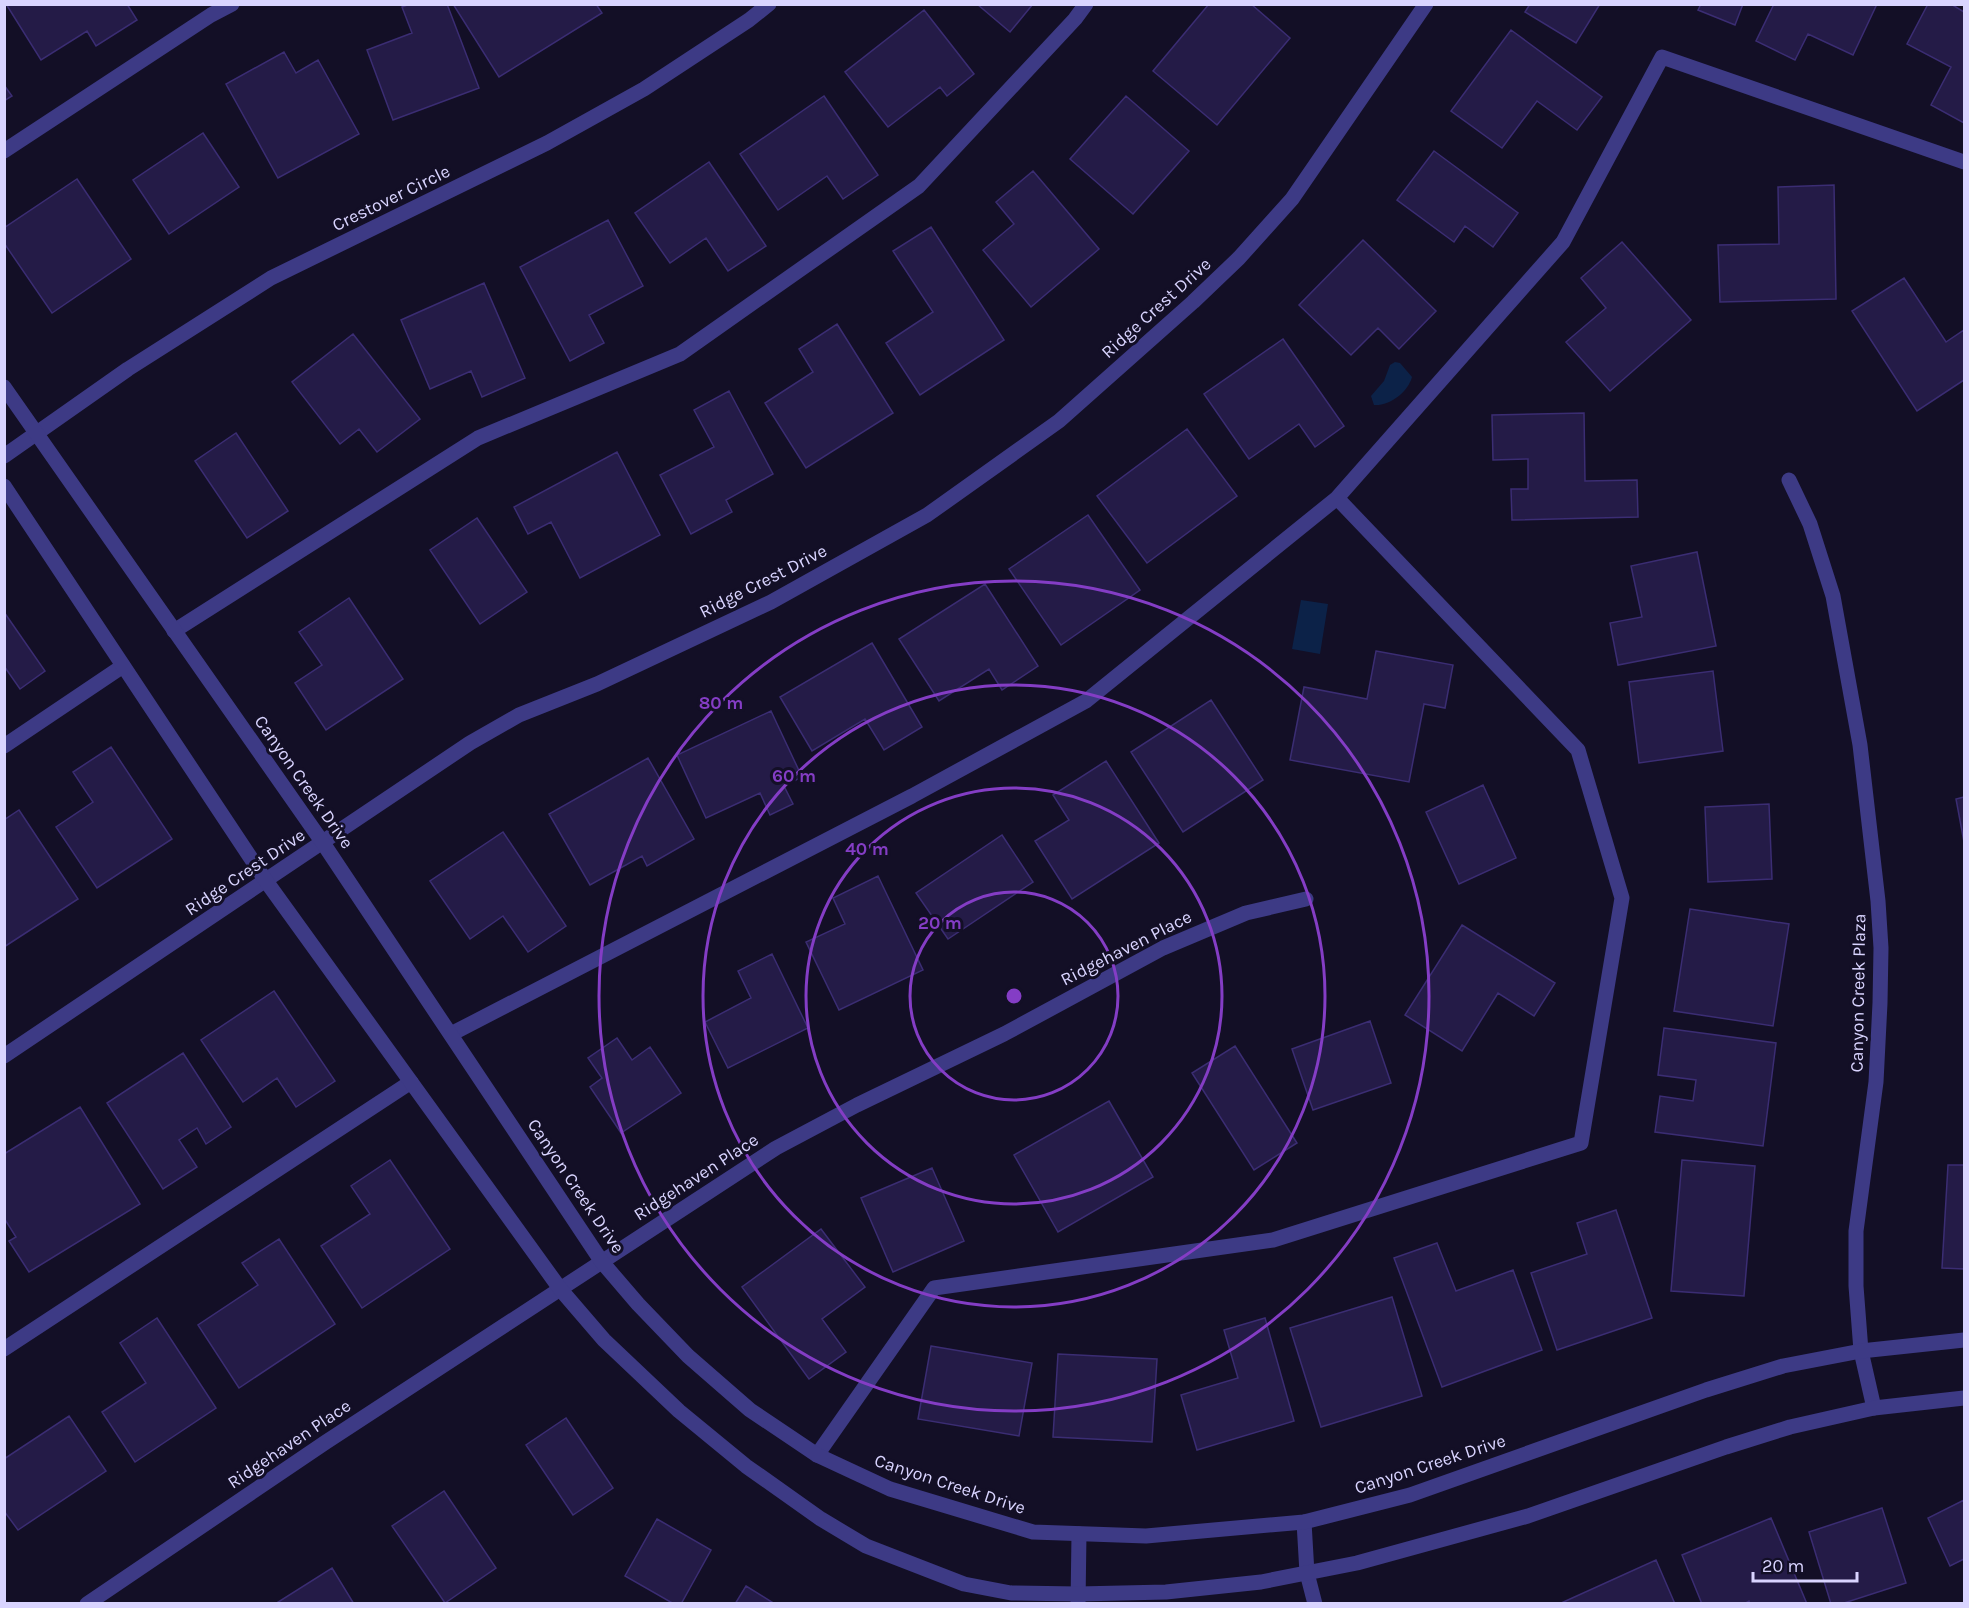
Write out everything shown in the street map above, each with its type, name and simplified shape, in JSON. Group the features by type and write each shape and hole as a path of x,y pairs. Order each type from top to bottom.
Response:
{"street":[{"path":"4,151 211,15 232,4"},
{"name":"Crestover Circle","path":"4,456 128,369 271,278 547,143 644,89 749,20 769,4"},
{"path":"174,631 478,438 680,354 919,186 1075,19 1086,4"},
{"name":"Ridge Crest Drive","path":"4,1056 470,743 519,715 597,684 771,602 927,515 1059,421 1193,302 1239,258 1292,199 1425,4"},
{"path":"451,1034 912,796 1086,701 1337,498 1563,242 1662,57 1965,162"},
{"name":"Canyon Creek Drive","path":"4,387 323,843 602,1262 688,1356 750,1410 817,1455 890,1489 1033,1532 1146,1536 1304,1522 1410,1495 1706,1390 1783,1366 1860,1351 1965,1340"},
{"name":"Canyon Creek Plaza","path":"1789,480 1810,524 1833,596 1860,745 1878,901 1881,948 1876,1071 1856,1231 1856,1286 1860,1351 1874,1408"},
{"path":"4,486 266,881 561,1290 604,1340 679,1411 747,1466 821,1519 866,1546 964,1584 1011,1593 1078,1599 1261,1582 1357,1563 1528,1516 1790,1427 1874,1408 1965,1398"},
{"path":"817,1455 934,1288 1273,1240 1581,1143 1622,898 1578,750 1337,498"},
{"path":"4,746 123,666"},
{"name":"Ridgehaven Place","path":"87,1604 326,1442 776,1148 857,1105 1004,1034 1163,948 1246,913 1306,899"},
{"path":"4,1349 411,1082"},
{"path":"1304,1522 1307,1573 1315,1604"},
{"path":"1078,1599 1079,1534"}],"water":[{"path":"1395,362 1400,363 1412,377 1410,383 1392,401 1374,405 1371,396 1384,381 1390,365"},
{"path":"1301,600 1328,604 1320,654 1292,649"}],"building":[{"path":"6,4 127,4 137,20 96,46 87,31 41,60"},
{"path":"410,4 447,4 479,88 393,120 367,50 412,33 402,7"},
{"path":"453,4 596,4 602,13 499,77"},
{"path":"977,4 1033,4 1010,32"},
{"path":"1209,4 1251,4 1290,38 1217,125 1153,71"},
{"path":"1530,4 1600,4 1576,43 1525,12"},
{"path":"1701,4 1743,4 1735,25 1698,10"},
{"path":"1774,4 1877,4 1853,55 1808,34 1795,60 1756,41"},
{"path":"1928,4 1951,4 1964,12 1964,123 1931,105 1951,67 1907,44"},
{"path":"924,10 974,74 947,96 940,87 888,127 845,72"},
{"path":"1511,30 1602,97 1577,130 1537,101 1502,148 1451,111"},
{"path":"284,52 296,73 318,60 359,134 278,178 226,84"},
{"path":"4,85 12,96 4,101"},
{"path":"824,96 878,175 843,199 827,176 778,210 740,154"},
{"path":"1126,96 1189,151 1133,214 1070,159"},
{"path":"203,133 239,187 169,234 133,180"},
{"path":"1434,151 1518,213 1493,247 1465,226 1454,242 1397,200"},
{"path":"709,162 766,246 728,271 706,238 670,263 635,213"},
{"path":"1033,171 1099,249 1031,307 983,250 1014,224 996,202"},
{"path":"77,179 131,259 52,313 4,243 4,228"},
{"path":"1834,185 1836,299 1720,302 1718,245 1779,244 1778,187"},
{"path":"608,220 643,286 589,315 604,343 570,361 520,267"},
{"path":"931,227 1004,340 920,395 886,343 933,312 893,251"},
{"path":"1363,240 1436,311 1399,349 1378,328 1351,355 1299,305"},
{"path":"1622,242 1691,320 1610,391 1566,342 1606,308 1581,278"},
{"path":"1904,278 1946,342 1964,330 1964,380 1917,411 1852,311"},
{"path":"484,283 525,378 482,397 471,371 430,389 401,320"},
{"path":"837,324 893,413 806,468 765,403 813,372 799,349"},
{"path":"353,334 420,419 377,452 359,429 340,444 292,382"},
{"path":"1283,339 1344,426 1315,447 1299,424 1249,459 1204,394"},
{"path":"729,391 773,474 726,500 732,512 691,534 660,475 714,447 694,410"},
{"path":"1584,413 1585,481 1637,480 1638,517 1512,520 1511,489 1528,489 1528,459 1493,460 1492,415"},
{"path":"1187,429 1237,496 1147,563 1097,496"},
{"path":"236,433 288,511 247,538 195,461"},
{"path":"617,452 660,535 580,578 551,522 528,534 514,507"},
{"path":"1088,515 1140,590 1061,645 1009,569"},
{"path":"477,518 527,592 480,624 430,550"},
{"path":"1697,552 1716,646 1618,665 1610,623 1642,617 1631,566"},
{"path":"985,584 1038,666 1002,690 989,669 939,701 899,639"},
{"path":"349,598 403,679 326,730 295,683 322,665 299,632"},
{"path":"4,612 45,671 20,689 4,666"},
{"path":"872,643 922,727 884,750 865,719 812,751 780,697"},
{"path":"1376,651 1453,665 1445,708 1424,704 1409,782 1290,760 1304,687 1367,699"},
{"path":"1713,671 1723,751 1639,763 1629,682"},
{"path":"1211,700 1263,780 1183,832 1131,752"},
{"path":"771,711 802,777 784,786 793,804 770,815 760,793 706,818 677,755"},
{"path":"111,747 172,839 97,888 56,827 93,802 73,772"},
{"path":"648,758 694,839 647,866 642,856 590,885 549,814"},
{"path":"1106,761 1159,843 1072,899 1035,841 1069,820 1053,795"},
{"path":"1483,785 1516,858 1459,884 1426,812"},
{"path":"1964,797 1964,842 1956,799"},
{"path":"1769,804 1772,879 1708,882 1705,807"},
{"path":"19,810 78,899 4,947 4,820"},
{"path":"503,832 566,926 528,952 503,916 470,939 430,881"},
{"path":"1002,835 1033,882 948,939 916,893"},
{"path":"878,876 923,970 839,1010 806,942 845,924 833,898"},
{"path":"1690,909 1789,924 1773,1026 1674,1011"},
{"path":"1462,925 1555,983 1534,1016 1498,993 1462,1051 1405,1015"},
{"path":"772,954 808,1028 728,1068 705,1022 751,998 738,971"},
{"path":"274,991 335,1081 296,1107 277,1078 243,1102 201,1040"},
{"path":"1370,1021 1391,1083 1313,1110 1292,1049"},
{"path":"1664,1028 1776,1043 1763,1146 1655,1132 1660,1096 1693,1101 1696,1080 1658,1075"},
{"path":"617,1038 632,1060 650,1047 681,1093 621,1133 590,1087 602,1078 588,1058"},
{"path":"1235,1046 1297,1143 1254,1170 1192,1073"},
{"path":"183,1053 231,1127 206,1144 197,1128 179,1140 197,1167 163,1189 107,1103"},
{"path":"1109,1101 1153,1177 1058,1232 1014,1155"},
{"path":"80,1107 140,1204 29,1272 9,1241 16,1237 4,1218 4,1154"},
{"path":"390,1160 450,1249 362,1308 321,1246 370,1214 351,1186"},
{"path":"1682,1160 1755,1166 1744,1296 1671,1291"},
{"path":"1948,1165 1964,1165 1964,1269 1942,1268"},
{"path":"932,1168 964,1241 893,1272 861,1198"},
{"path":"1616,1210 1652,1318 1557,1350 1531,1273 1587,1254 1577,1223"},
{"path":"821,1229 865,1287 822,1319 846,1352 809,1379 742,1287"},
{"path":"279,1239 335,1324 239,1388 198,1325 258,1285 242,1263"},
{"path":"1437,1243 1456,1291 1513,1270 1542,1350 1442,1387 1394,1258"},
{"path":"1392,1297 1422,1396 1321,1427 1290,1328"},
{"path":"157,1318 216,1408 135,1462 102,1412 146,1383 120,1343"},
{"path":"1265,1318 1294,1421 1197,1450 1181,1395 1238,1378 1224,1330"},
{"path":"931,1346 1032,1363 1019,1436 918,1419"},
{"path":"1058,1354 1157,1359 1152,1442 1053,1437"},
{"path":"69,1416 106,1471 18,1530 4,1511 4,1459"},
{"path":"566,1418 613,1488 573,1515 526,1445"},
{"path":"444,1491 496,1568 445,1603 392,1526"},
{"path":"1964,1500 1964,1559 1950,1566 1928,1518"},
{"path":"1882,1508 1906,1583 1841,1604 1831,1604 1809,1532"},
{"path":"1771,1518 1807,1604 1750,1604 1749,1601 1744,1604 1702,1604 1682,1555"},
{"path":"657,1519 711,1550 681,1604 674,1604 625,1576"},
{"path":"1656,1560 1675,1604 1559,1604"},
{"path":"332,1568 354,1604 275,1604"},
{"path":"746,1586 775,1604 735,1604"}]}
